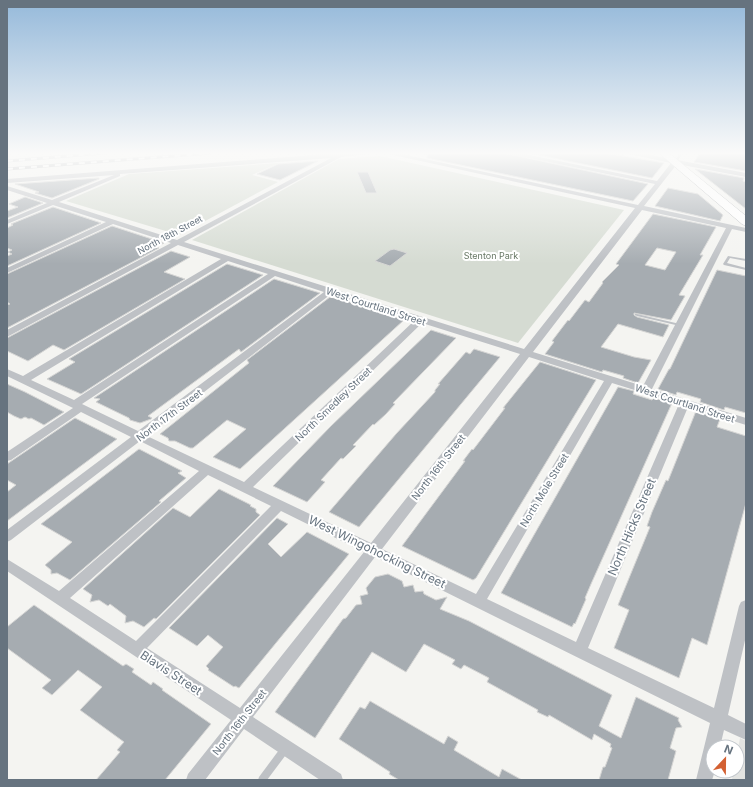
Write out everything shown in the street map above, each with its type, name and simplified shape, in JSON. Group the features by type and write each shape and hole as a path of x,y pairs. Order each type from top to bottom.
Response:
{"main road":[{"path":"708,190 746,222"}],"street":[{"name":"West Courtland Street","path":"12,190 746,422"},
{"path":"7,222 85,190"},
{"name":"North 18th Street","path":"7,334 276,190"},
{"path":"555,190 746,230"},
{"name":"North 16th Street","path":"194,780 654,190"},
{"path":"7,271 112,222"},
{"path":"646,390 730,227"},
{"path":"23,380 228,258"},
{"path":"7,457 274,273"},
{"name":"North 17th Street","path":"7,537 330,291"},
{"name":"North Smedley Street","path":"245,488 420,320"},
{"name":"West Wingohocking Street","path":"7,372 746,732"},
{"name":"North Mole Street","path":"478,602 610,379"},
{"name":"North Hicks Street","path":"579,651 685,402"},
{"path":"60,599 207,470"},
{"path":"136,650 280,505"},
{"name":"Blavis Street","path":"7,564 286,747 332,779"},
{"path":"704,780 746,606"}],"lane":[{"path":"746,260 729,257 725,264 746,269"},
{"path":"637,314 680,325"},
{"path":"262,780 286,747"}],"shaded area":[{"path":"745,740 746,780 732,780 745,779"}],"green space":[{"path":"92,190 264,190 179,235 66,201"},
{"name":"Stenton Park","path":"283,190 532,190 624,210 518,343 192,240"}],"building":[{"path":"32,190 72,190 52,198 35,193 39,192"},
{"path":"365,190 376,190 377,193 366,193"},
{"path":"579,190 643,190 633,201"},
{"path":"667,190 677,190 698,194 723,215 720,221 655,206"},
{"path":"721,190 746,190 746,209"},
{"path":"25,197 43,203 7,218 7,211 18,207 9,204"},
{"path":"53,207 101,223 7,266 7,256 12,254 8,252 12,250 7,248 7,228 13,225 11,224"},
{"path":"653,214 716,227 700,255 703,255 679,295 685,296 671,320 634,313 637,317 669,325 663,337 618,324 601,347 634,357 651,360 638,383 623,378 624,376 603,370 602,372 545,354 554,342 552,341 568,320 569,321 585,300 589,302 603,283 602,282 619,265 616,264","holes":["657,248 676,252 665,270 645,265"]},
{"path":"112,226 164,243 156,247 159,248 7,328 7,305 10,304 7,302 7,274"},
{"path":"394,249 407,253 390,266 375,261 390,250"},
{"path":"171,251 190,257 164,272 185,279 64,350 53,345 28,361 7,351 7,338"},
{"path":"227,264 263,275 81,394 47,379 75,362 69,359"},
{"path":"717,270 746,276 746,413 725,407 724,410 700,402 701,399 677,392 676,395 658,389 670,369"},
{"path":"274,279 320,293 241,352 239,349 148,416 152,418 151,419 140,423 130,420 129,418 96,402 100,399 94,398"},
{"path":"330,297 347,301 404,320 240,469 213,457 246,429 227,420 193,448 175,441 169,441 168,438 160,434 249,363 247,360"},
{"path":"431,330 456,338 393,403 395,404 386,414 374,425 373,424 353,445 356,446 343,459 341,458 321,480 325,482 307,502 273,486 331,426"},
{"path":"474,349 500,357 359,527 329,512 396,434 435,392 440,384 438,384 466,352 470,354"},
{"path":"540,362 596,380 476,578 473,580 402,546 465,461 463,461 472,449 473,450 505,408 503,408"},
{"path":"7,384 64,412 44,425 31,418 29,419 25,417 21,419 14,416 7,412"},
{"path":"618,387 634,391 633,394 652,400 654,398 672,403 591,584 575,624 574,623 572,627 501,593"},
{"path":"696,411 720,419 717,427 746,436 746,503 707,645 692,638 679,678 614,648 629,610 618,605 650,527 647,526 652,512 666,480 668,481"},
{"path":"75,418 117,439 7,521 7,492 16,485 7,480 7,464"},
{"path":"139,449 182,471 178,473 186,478 159,501 161,502 70,580 57,573 51,574 51,570 45,565 72,542 41,524"},
{"path":"219,489 251,505 250,506 256,509 256,512 260,515 156,619 154,618 144,627 133,621 125,623 126,616 110,604 108,606 99,600 90,602 92,595 83,589 173,508 190,517"},
{"path":"277,518 288,524 268,544 281,557 307,532 349,554 239,688 234,687 208,670 209,669 206,666 223,647 208,635 197,646 169,628"},
{"path":"388,574 402,581 404,587 413,585 415,592 423,591 424,594 436,600 447,597 440,609 469,621 612,695 599,726 621,738 636,697 679,718 678,720 682,727 676,728 670,748 676,751 668,780 599,780 612,748 610,747 611,744 594,734 592,740 549,715 548,717 537,712 538,710 487,682 489,678 464,665 461,669 452,664 455,660 424,644 406,672 372,652 315,738 275,712 343,619 346,618 356,605 362,604 360,596 368,594 366,588 375,577"},
{"path":"34,605 123,666 126,664 134,669 132,672 151,685 153,682 163,689 162,690 211,724 165,780 96,780 120,752 117,750 124,742 80,710 102,687 78,670 52,695 42,688 51,680 7,648 7,627"},
{"path":"370,701 444,744 448,736 458,742 454,750 499,777 502,769 522,780 399,780 389,774 390,772 339,739 360,707 365,709"}]}
